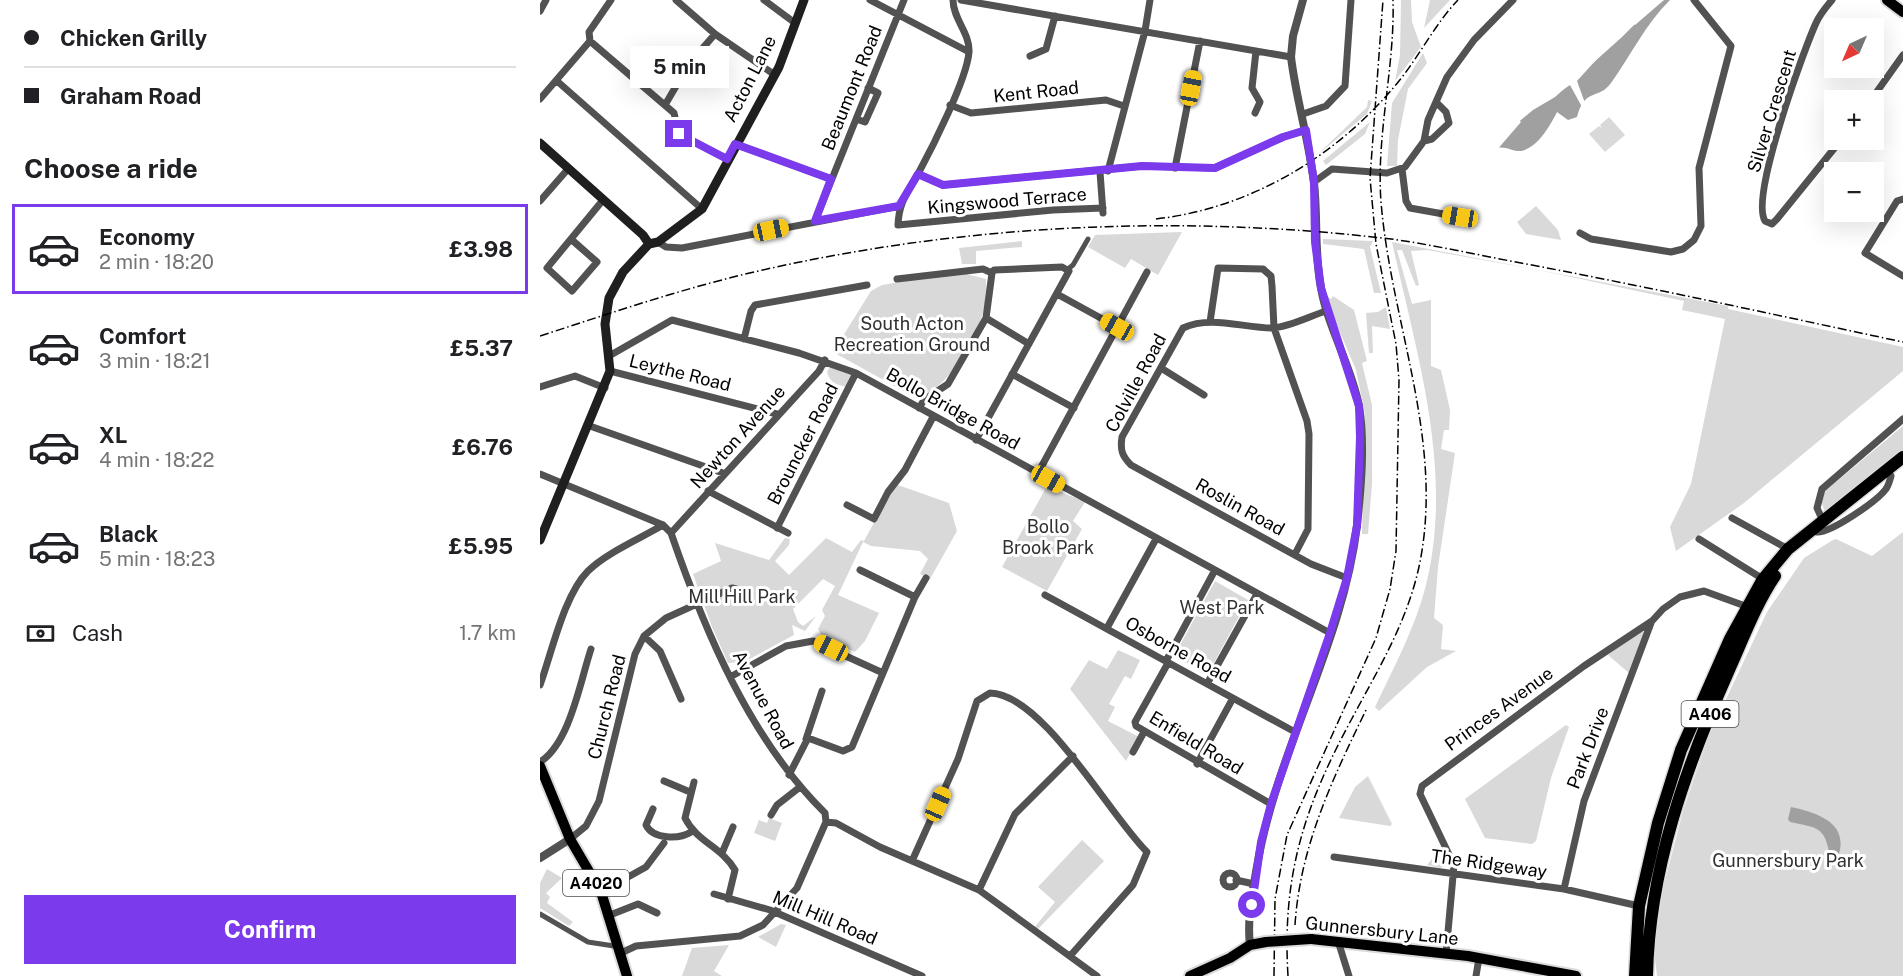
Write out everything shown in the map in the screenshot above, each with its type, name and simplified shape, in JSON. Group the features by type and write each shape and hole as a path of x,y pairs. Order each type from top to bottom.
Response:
{"highway":[{"name":"A406","path":"1647,976 1650,920 1656,884 1673,816 1703,729 1771,582 1800,545 1820,526 1903,457"},
{"name":"A406","path":"1635,976 1639,906 1658,823 1681,750 1706,690 1748,607 1763,579 1788,549 1903,466"}],"main road":[{"name":"Acton Lane","path":"540,540 610,371 605,324 609,298 623,272 654,243 702,209 735,144 775,75 804,0"},
{"path":"1887,0 1903,12"},
{"path":"540,143 654,243"},
{"name":"A4020","path":"540,764 570,839 601,892 627,976"},
{"name":"Gunnersbury Lane","path":"1190,976 1230,958 1250,945 1311,939 1479,958 1576,976"}],"street":[{"path":"540,11 546,0"},
{"path":"611,0 589,32 590,41 665,105 676,117 679,134 727,159"},
{"path":"676,0 715,34 775,75"},
{"path":"764,0 795,23"},
{"path":"870,0 969,52"},
{"name":"Beaumont Road","path":"815,221 904,0"},
{"path":"654,243 666,247 682,248 899,206 918,174 950,105 969,52 965,35 953,12 953,0"},
{"path":"961,0 1291,57"},
{"path":"1104,171 1145,31 1150,0"},
{"path":"1250,945 1254,884 1271,804 1330,633 1347,578 1357,526 1359,406 1326,310 1317,259 1314,182 1291,57 1293,36 1303,0"},
{"path":"1303,114 1326,106 1345,86 1352,0"},
{"path":"1314,182 1332,169 1387,173 1402,170 1424,141 1428,120 1443,85 1462,55 1513,0"},
{"path":"1580,233 1591,239 1671,252 1687,247 1697,236 1701,226 1699,168 1731,46 1694,0"},
{"name":"Silver Crescent","path":"1832,0 1820,16 1786,102 1765,184 1762,218 1769,223 1777,219 1833,150"},
{"path":"1030,56 1046,49 1055,16"},
{"path":"665,105 689,64 715,34"},
{"path":"540,99 590,41"},
{"path":"1175,168 1200,41"},
{"path":"1255,113 1260,102 1252,88 1256,51"},
{"path":"1878,90 1903,55"},
{"path":"557,81 702,209"},
{"name":"Kent Road","path":"950,105 971,113 1106,100 1124,106"},
{"path":"1424,141 1432,139 1449,121 1442,106 1437,103"},
{"path":"918,174 943,185 1142,166 1215,168 1283,137 1306,130"},
{"path":"735,144 831,179"},
{"path":"540,201 568,169"},
{"path":"1402,170 1406,201 1412,209 1460,217"},
{"name":"Kingswood Terrace","path":"899,206 900,226 1000,214 1103,210 1104,171"},
{"path":"1903,198 1896,203 1865,253 1903,276"},
{"path":"572,240 597,262 572,291 547,268 603,200"},
{"path":"920,408 924,400 948,384 986,318 994,270 1068,269 1073,265 1088,239"},
{"path":"1210,322 1218,268 1263,269 1271,276 1274,328 1307,421 1309,434 1308,529 1295,555"},
{"path":"897,279 974,269 983,269 992,273"},
{"path":"976,440 1068,274 1068,269"},
{"path":"1038,473 1147,272"},
{"path":"744,339 751,311 755,305 867,285"},
{"path":"1057,294 1117,327"},
{"name":"Colville Road","path":"1123,456 1122,437 1183,328 1197,322 1210,322 1274,328 1326,310"},
{"path":"986,318 1029,344"},
{"name":"Bollo Bridge Road","path":"609,356 672,320 825,360 856,373 1330,633"},
{"name":"Newton Avenue","path":"671,533 723,473 819,371 825,360"},
{"path":"1161,368 1204,395"},
{"name":"Leythe Road","path":"610,371 777,414"},
{"name":"Brouncker Road","path":"777,528 856,373"},
{"path":"1012,374 1074,408"},
{"path":"540,387 575,376 604,388"},
{"path":"847,505 874,519 888,492 905,470 933,417"},
{"path":"1820,526 1817,508 1822,489 1903,419"},
{"path":"588,425 723,473"},
{"name":"Roslin Road","path":"1123,456 1131,465 1295,555 1347,578"},
{"path":"540,474 564,483"},
{"name":"Avenue Road","path":"564,483 663,525 671,533 698,604 764,741 789,775 830,821"},
{"name":"Brouncker Road","path":"708,491 788,533"},
{"path":"1732,518 1788,549"},
{"path":"540,685 565,613 583,576 597,564 663,525"},
{"path":"1107,628 1156,539"},
{"path":"1699,539 1763,579"},
{"path":"860,570 915,597"},
{"path":"1167,662 1215,570"},
{"path":"806,739 814,739 843,751 852,747 915,597 926,578"},
{"name":"Church Road","path":"570,839 586,826 599,801 635,654 644,636 660,621 732,588 747,592"},
{"name":"Princes Avenue","path":"1446,954 1455,874 1451,857 1420,794 1422,786 1584,666 1652,621 1673,602 1697,591 1710,592 1748,607"},
{"path":"1207,684 1257,594"},
{"name":"Osborne Road","path":"1045,595 1178,670 1295,732"},
{"name":"Park Drive","path":"1564,889 1584,801 1652,621"},
{"path":"644,636 660,651 681,699"},
{"path":"732,676 786,646 813,640 883,673"},
{"path":"540,764 562,738 591,649"},
{"name":"Enfield Road","path":"1167,662 1135,722 1144,732 1197,764 1271,804"},
{"path":"789,775 806,739 822,691"},
{"path":"912,861 958,759 980,698 996,693 1011,699 1073,756 1131,837 1147,852 1148,856 1133,885 1070,956"},
{"path":"1197,764 1233,698"},
{"path":"1133,752 1144,732"},
{"path":"980,890 1015,814 1073,756"},
{"path":"664,781 690,792"},
{"path":"694,782 685,818 691,832 722,853 735,870 728,899"},
{"path":"771,815 777,805 800,787"},
{"path":"653,809 646,825 651,832 663,836 683,837 691,832"},
{"path":"540,914 588,942 617,949 745,935 763,925 777,913 799,885 830,821 880,847 980,890 1097,976"},
{"path":"722,853 733,827"},
{"path":"540,858 570,839"},
{"path":"601,892 646,867 664,843"},
{"name":"The Ridgeway","path":"1335,857 1564,889 1639,906"},
{"path":"1236,880 1254,884"},
{"name":"Mill Hill Road","path":"714,894 777,913 922,976"},
{"path":"610,915 638,904 657,913"},
{"path":"1338,941 1349,976"},
{"path":"1476,976 1479,958"}],"green space":[{"path":"1401,0 1411,0 1412,22 1421,47 1395,81 1400,55"},
{"path":"1430,0 1450,0 1424,28"},
{"path":"1423,53 1427,63 1408,89 1398,140 1397,166 1387,166 1392,103"},
{"path":"1368,100 1372,101 1367,114 1316,156 1367,107"},
{"path":"1609,117 1625,135 1605,152 1589,134 1599,126 1602,128 1600,125"},
{"path":"1370,122 1365,134 1326,165 1323,161"},
{"path":"1536,206 1558,230 1561,240 1526,234 1517,222"},
{"path":"1182,232 1158,275 1131,259 1125,268 1088,247 1095,235"},
{"path":"1323,239 1373,241 1370,247 1381,293 1374,293 1364,249 1323,244"},
{"path":"1022,241 1022,247 976,251 976,264 962,264 959,248"},
{"path":"1392,242 1728,306 1728,309 1903,347 1903,371 1744,503 1676,551 1670,527 1691,484 1725,319 1682,310 1684,301 1538,270 1427,250 1411,251 1419,285 1416,286 1402,250 1397,250 1412,304 1431,300 1431,366 1441,370 1450,410 1449,430 1444,430 1441,449 1455,453 1438,567 1434,618 1443,625 1441,649 1456,651 1427,667 1379,711 1375,707 1409,634 1425,589 1433,545 1436,502 1429,415"},
{"name":"South Acton Recreation Ground","path":"959,272 986,279 983,312 978,328 957,365 938,386 927,393 916,398 833,352 871,291 882,285"},
{"path":"1327,296 1331,299 1333,296 1354,310 1367,361 1362,363 1372,405 1372,484 1368,534 1362,534 1365,414 1356,370 1326,299"},
{"path":"1386,307 1390,329 1372,326 1373,353 1369,353 1366,313 1378,312"},
{"path":"831,365 853,375 847,387 830,379 827,372"},
{"path":"1903,426 1903,451 1825,513 1822,503 1825,491"},
{"name":"Mill Hill Park","path":"895,484 949,503 957,531 930,579 920,574 928,559 920,551 871,546 863,542 838,595 879,613 865,641 855,652 822,636 818,629 825,616 822,610 835,586 823,579 793,609 798,622 803,626 816,616 805,631 792,625 794,635 744,662 728,663 693,574 721,561 715,543 769,560 785,538 790,539 789,545 775,561 789,575 826,538 852,552 861,540 864,541"},
{"name":"Bollo Brook Park","path":"1047,486 1085,502 1073,521 1082,529 1047,591 1002,567"},
{"name":"Gunnersbury Park","path":"1903,532 1903,976 1657,976 1654,951 1663,888 1683,811 1709,735 1767,612 1804,558 1833,540 1836,539 1872,556"},
{"name":"West Park","path":"1215,581 1248,600 1208,674 1174,656"},
{"path":"1641,630 1645,633 1629,673 1608,655"},
{"path":"1118,650 1140,660 1131,679 1125,676 1109,704 1115,707 1108,721 1139,737 1126,761 1070,689 1089,660 1107,669"},
{"path":"1566,725 1569,727 1551,778 1536,841 1532,844 1485,838 1465,799"},
{"path":"1368,776 1392,824 1390,826 1339,818 1355,787"},
{"path":"769,818 782,823 775,841 754,833 759,820 767,823"},
{"path":"1082,840 1104,861 1037,930 1034,928 1055,902 1038,887"},
{"path":"1441,848 1448,865 1440,868 1427,865"},
{"path":"547,869 562,878 546,893 550,897 547,903 573,922 569,926 540,908 540,883"},
{"path":"781,924 786,925 776,947 758,937"},
{"path":"729,945 714,971 722,976 682,976 692,948"}],"shaded area":[{"path":"1659,0 1670,0 1646,30 1611,83 1584,101 1577,117 1568,120 1557,112 1543,135 1527,149 1518,151 1497,148 1509,130 1533,110 1555,97 1622,37"},
{"path":"1791,807 1821,816 1836,828 1841,845 1838,857 1835,859 1830,857 1826,839 1819,830 1790,822 1788,819"}],"pier":[{"path":"1656,0 1664,0 1635,25 1631,21"},
{"path":"1594,58 1596,60 1577,81 1585,103 1582,107 1570,85 1554,96 1555,90"},
{"path":"1518,119 1521,122 1496,151 1494,150 1493,143"}],"railway":[{"path":"1274,976 1275,899 1287,835 1376,638 1390,589 1396,551 1399,380 1396,344 1376,244 1370,178 1383,0"},
{"path":"1288,976 1289,907 1299,846 1319,786 1400,626 1415,584 1426,516 1421,426 1395,292 1381,202 1381,151 1391,51 1393,0"},
{"path":"1156,219 1192,213 1226,203 1291,174 1321,154 1375,108 1399,81 1458,0"},
{"path":"540,336 700,286 832,256 911,243 991,234 1071,228 1151,226 1312,231 1407,241 1903,342"},
{"path":"1295,925 1303,868 1311,841 1330,788 1366,710"}],"route":[{"path":"679,134 727,159 735,144 831,179 815,221 899,206 918,174 943,185 1100,172 1142,166 1215,168 1283,137 1306,130 1314,182 1315,242 1321,288 1326,310 1359,406 1360,483 1357,526 1347,578 1271,804 1261,842 1252,905"}]}
